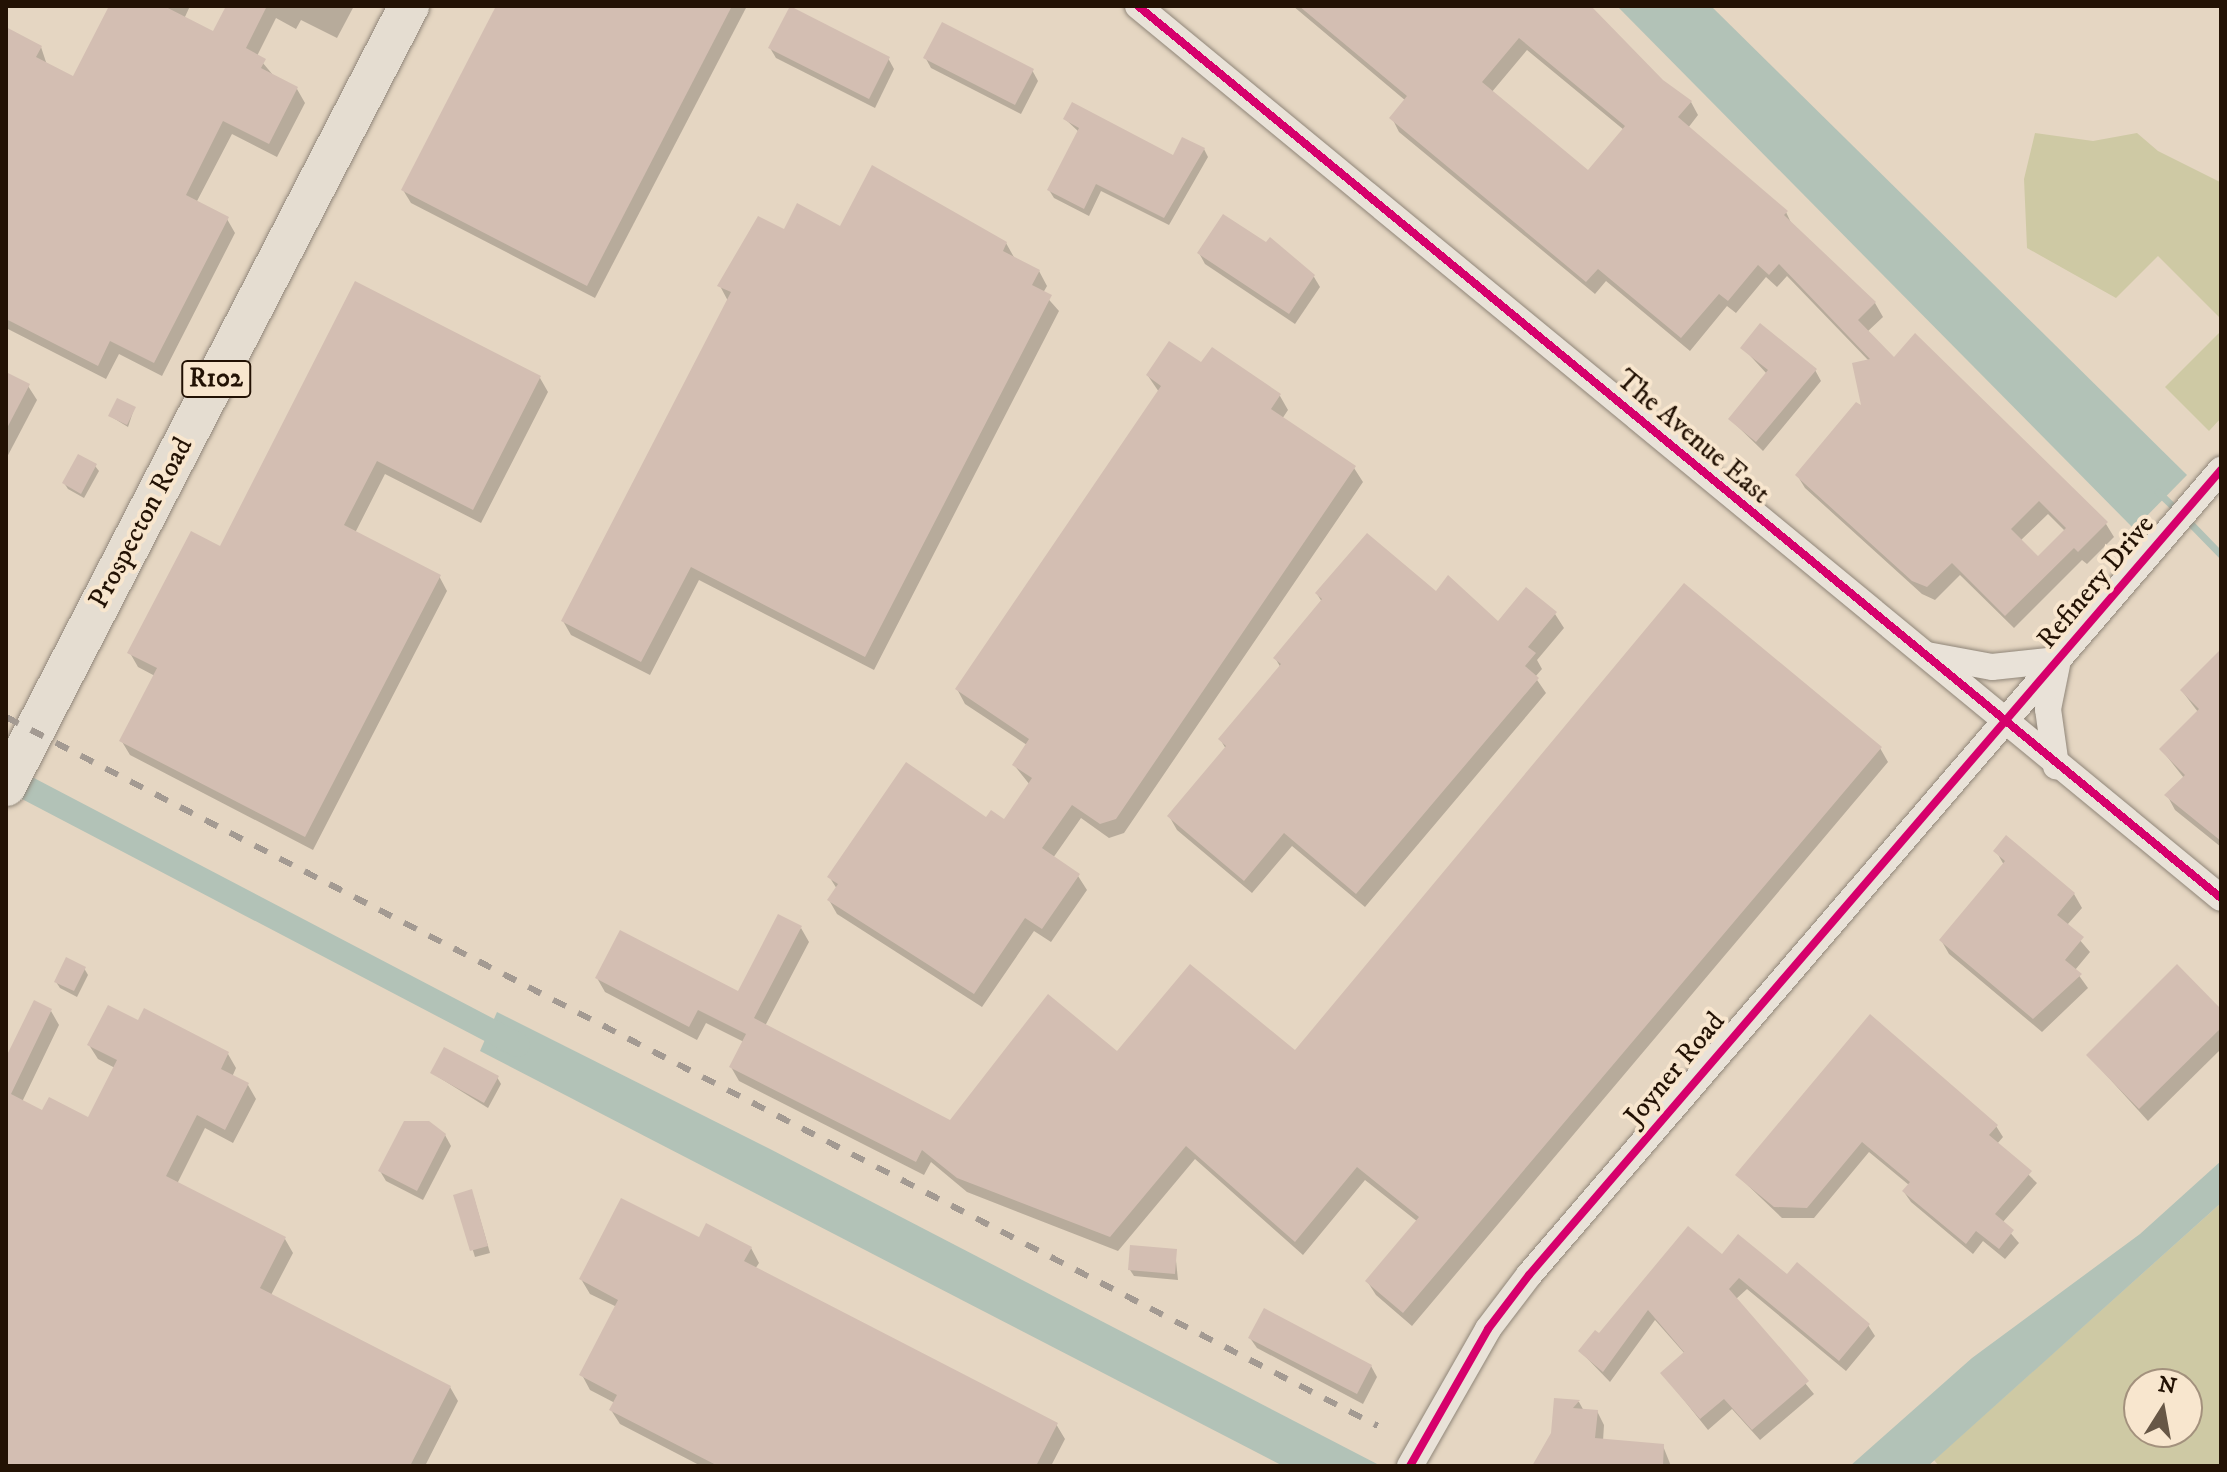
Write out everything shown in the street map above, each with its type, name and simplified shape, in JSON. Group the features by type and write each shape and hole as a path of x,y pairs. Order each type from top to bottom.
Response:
{"main road":[{"name":"Prospecton Road","path":"14,768 409,6"}],"street":[{"name":"The Avenue East","path":"1138,6 2056,766 2221,898"},
{"name":"Refinery Drive","path":"2004,723 2212,479"},
{"path":"1919,653 1992,667 2058,660 2048,709 2056,766"},
{"name":"Joyner Road","path":"1412,1463 1488,1329 1529,1275 2004,723"}],"shaded area":[{"path":"1617,6 1711,6 2187,475 2134,529"},
{"path":"2035,133 2093,141 2137,133 2158,151 2220,182 2221,319 2158,256 2116,298 2027,248 2024,179"},
{"path":"2221,331 2221,418 2209,431 2165,387"},
{"path":"497,1012 770,1149 1381,1466 1283,1466 480,1051"},
{"path":"2221,1161 2221,1203 1928,1466 1850,1466 1972,1358 2140,1234"},
{"path":"2221,1203 2221,1466 1939,1466 1934,1460"}],"building":[{"path":"109,6 164,6 213,31 226,6 267,6 246,48 266,59 261,68 298,87 269,144 223,121 186,195 229,217 154,363 110,341 98,366 6,319 6,27 42,46 36,57 73,76"},
{"path":"496,6 732,6 587,286 401,190"},
{"path":"790,6 890,57 869,99 768,48"},
{"path":"1299,6 1591,6 1663,80 1692,101 1678,117 1788,211 1784,215 1876,302 1858,320 1894,357 1915,333 2108,522 2078,552 2074,548 2005,616 1952,563 1927,587 1912,581 1795,475 1856,402 1861,405 1852,363 1870,359 1779,264 1769,275 1758,265 1728,301 1719,294 1681,338 1598,269 1586,282 1389,118 1407,96","holes":["1519,38 1625,126 1588,170 1482,82","2039,501 2066,528 2038,556 2011,529"]},
{"path":"942,22 1034,69 1015,105 923,58"},
{"path":"1072,102 1173,155 1182,137 1205,148 1164,218 1096,184 1084,209 1047,190 1079,128 1063,119"},
{"path":"872,165 1007,242 1003,251 1040,270 1032,285 1052,295 865,657 691,567 641,662 561,621 731,292 717,286 758,216 784,229 797,203 840,226"},
{"path":"1223,214 1266,242 1270,237 1315,275 1289,314 1197,253"},
{"path":"355,281 541,376 473,510 377,461 344,525 441,575 305,837 119,741 157,668 127,653 191,531 220,546"},
{"path":"1760,323 1817,369 1756,442 1728,419 1768,370 1740,348"},
{"path":"1169,341 1201,362 1212,347 1281,394 1271,409 1356,466 1116,819 1100,824 1072,805 1042,848 1080,874 1042,929 1025,918 974,994 827,900 838,884 827,877 906,762 986,817 991,810 1004,819 1032,778 1012,765 1029,739 955,689 1161,386 1146,375"},
{"path":"6,372 30,384 6,430"},
{"path":"117,398 136,407 127,425 108,416"},
{"path":"78,454 97,464 81,494 62,483"},
{"path":"1367,533 1436,591 1448,575 1498,621 1526,587 1557,612 1528,647 1536,653 1525,666 1539,678 1356,894 1284,833 1244,881 1167,816 1226,746 1218,739 1281,664 1273,658 1322,599 1315,593"},
{"path":"1684,583 1882,747 1403,1313 1365,1281 1419,1217 1357,1167 1295,1242 1186,1146 1110,1237 957,1178 922,1150 916,1162 729,1067 746,1034 698,1010 689,1027 595,978 620,930 738,991 778,914 802,926 754,1018 950,1120 1048,994 1117,1051 1190,964 1295,1050"},
{"path":"2221,649 2221,841 2164,795 2185,775 2159,749 2199,709 2180,690"},
{"path":"2006,835 2075,893 2057,915 2084,937 2065,960 2082,974 2033,1019 1939,940 2005,861 1993,851"},
{"path":"66,957 86,967 74,991 54,982"},
{"path":"2177,964 2221,1009 2221,1028 2139,1109 2086,1055"},
{"path":"34,1000 52,1009 11,1094 42,1110 49,1097 88,1117 117,1060 87,1045 108,1005 138,1020 144,1008 229,1052 221,1069 249,1083 225,1130 197,1115 166,1176 286,1237 260,1288 451,1386 410,1466 6,1466 6,1057"},
{"path":"1870,1014 1998,1125 1989,1135 2032,1171 1995,1214 2014,1230 1999,1249 1976,1231 1966,1244 1902,1191 1910,1182 1862,1142 1807,1208 1774,1207 1735,1175"},
{"path":"444,1047 499,1076 484,1103 430,1073"},
{"path":"404,1121 429,1121 446,1134 417,1191 378,1171"},
{"path":"472,1189 488,1246 470,1251 453,1195"},
{"path":"621,1198 699,1237 706,1223 752,1247 744,1261 1058,1423 1036,1466 718,1466 609,1410 617,1395 579,1375 618,1300 579,1279"},
{"path":"1688,1226 1722,1254 1738,1234 1787,1274 1797,1262 1870,1324 1839,1361 1739,1278 1729,1289 1809,1381 1752,1430 1724,1399 1700,1419 1660,1373 1684,1352 1648,1310 1603,1372 1578,1351 1595,1330 1599,1333"},
{"path":"1130,1245 1177,1249 1175,1274 1128,1270"},
{"path":"1264,1308 1372,1365 1357,1394 1248,1338"},
{"path":"1554,1398 1580,1400 1573,1408 1598,1410 1595,1438 1664,1444 1663,1466 1532,1466 1551,1433"}],"waterway":[{"path":"2158,492 2178,511"},
{"path":"2187,520 2221,555"},
{"path":"6,777 518,1045"}],"railway":[{"path":"6,717 1378,1426"}],"cycle path":[{"path":"1138,6 2221,898"},
{"path":"1410,1466 1488,1329 1529,1275 2221,470"}]}
